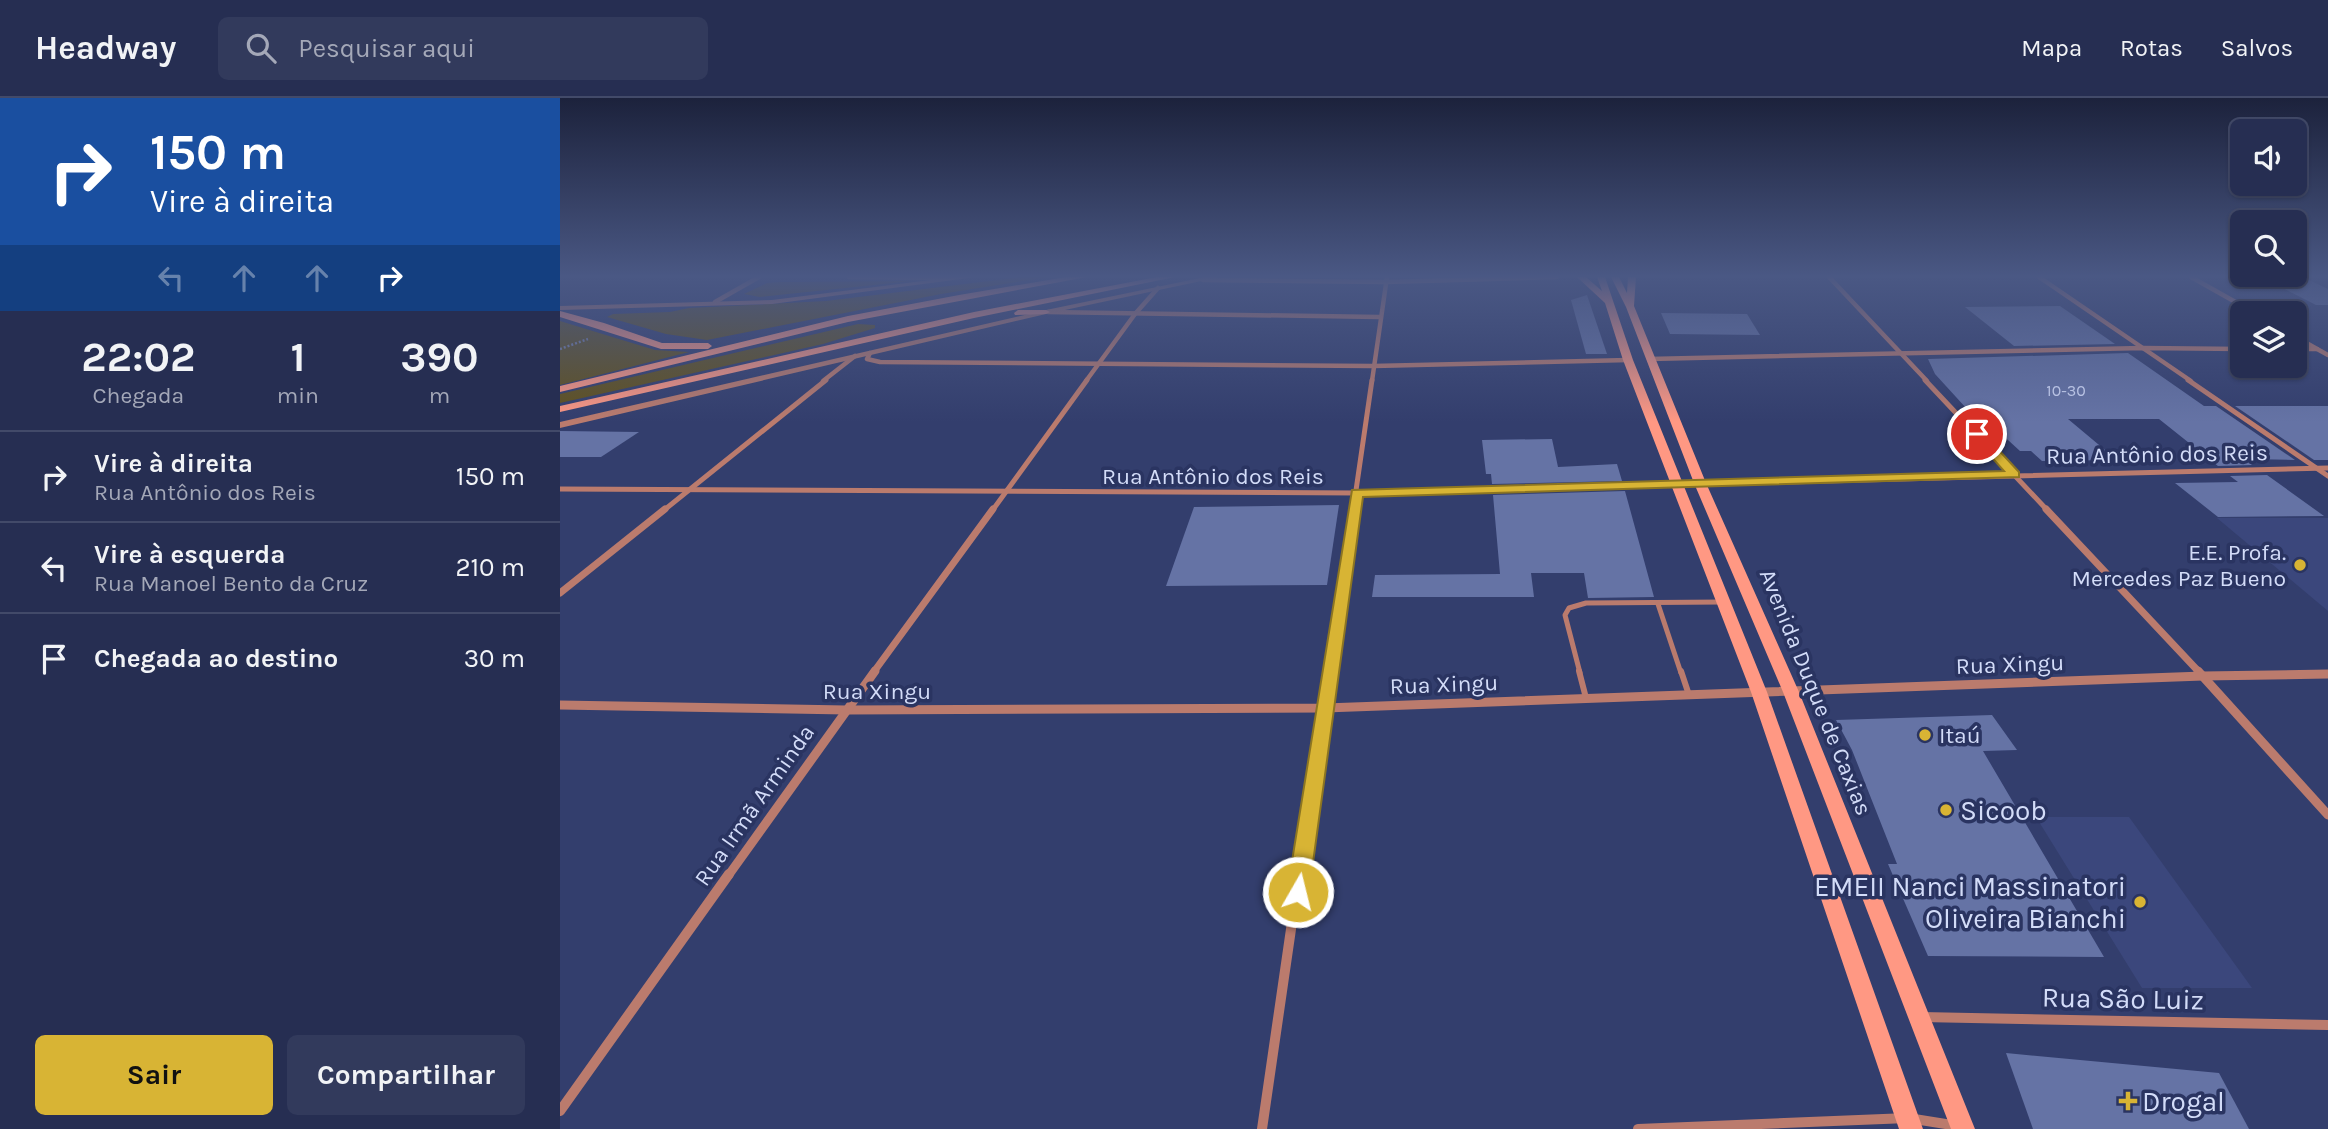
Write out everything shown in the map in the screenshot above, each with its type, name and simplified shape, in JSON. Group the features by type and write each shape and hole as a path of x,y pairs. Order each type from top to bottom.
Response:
{"main road":[{"path":"601,325 661,346 698,347 761,340"},
{"path":"560,389 823,325"},
{"path":"850,343 879,332 882,325"},
{"path":"560,409 929,325"},
{"path":"1617,325 1628,360 1759,692 1909,1123"},
{"name":"Avenida Duque de Caxias","path":"1637,325 1700,483 1791,692 1963,1128"}],"street":[{"path":"560,425 990,325"},
{"name":"Rua Irmã Arminda","path":"560,1111 846,710 1127,325"},
{"path":"1262,1129 1357,493 1378,325"},
{"path":"1873,325 2203,676 2328,815"},
{"path":"2109,325 2328,476"},
{"path":"2307,343 2328,352"},
{"path":"1649,359 2142,348 2230,349"},
{"path":"2307,349 2318,349"},
{"path":"870,353 867,359 880,362 1373,366 1628,360"},
{"path":"560,593 855,356"},
{"name":"Rua Antônio dos Reis","path":"560,489 1005,494 1357,493 2328,468"},
{"name":"Rua Xingu","path":"560,705 846,710 1325,708 2203,676 2328,674"},
{"name":"Rua São Luiz","path":"1917,1017 2328,1025"},
{"path":"1638,1129 1909,1123 1963,1128"}],"lane":[{"path":"1586,698 1564,615 1569,608 1586,603 1723,602"},
{"path":"1658,604 1689,695"}],"path":[{"path":"560,349 592,338"}],"shaded area":[{"path":"560,325 573,325 655,350 689,352 560,385"},
{"path":"635,325 783,325 707,340 666,334"},
{"path":"853,325 875,325 875,328 823,344 560,403 560,394"},
{"name":"E.E. Profa. Mercedes Paz Bueno","path":"2217,518 2328,518 2328,611"},
{"name":"EMEII Nanci Massinatori Oliveira Bianchi","path":"2036,817 2129,817 2252,988 2142,988"}],"building":[{"path":"1578,325 1597,325 1607,354 1586,354"},
{"path":"1666,325 1754,325 1760,335 1670,334"},
{"path":"1988,325 2088,325 2115,344 2014,346"},
{"path":"2128,353 2204,406 2216,406 2295,460 2245,459 2252,465 2218,466 2159,419 2068,419 2117,460 2042,461 2031,451 2020,451 1986,420 1977,420 1935,374 1928,359"},
{"path":"2235,406 2328,406 2328,460 2314,460"},
{"path":"560,431 639,432 601,457 560,457"},
{"path":"1552,439 1558,467 1617,464 1622,481 1492,484 1491,474 1486,474 1482,440"},
{"path":"2267,475 2324,516 2218,517 2175,483 2238,482 2230,476"},
{"path":"1625,491 1654,597 1588,598 1584,573 1531,573 1534,597 1372,597 1375,575 1500,574 1493,495"},
{"path":"1339,505 1327,585 1166,586 1194,507"},
{"path":"1992,715 2017,750 1983,751 2104,957 1928,956 1888,864 1897,864 1852,750 1836,720"},
{"name":"Drogal","path":"2006,1053 2219,1073 2249,1129 2033,1129"}],"place":[{"name":"E.E. Profa. Mercedes Paz Bueno","path":"2300,565"},
{"name":"Itaú","path":"1925,735"},
{"name":"Sicoob","path":"1946,810"},
{"name":"EMEII Nanci Massinatori Oliveira Bianchi","path":"2140,902"},
{"name":"Drogal","path":"2128,1101"}],"route":[{"path":"1298,892 1357,493 2015,474 1977,434"}]}
